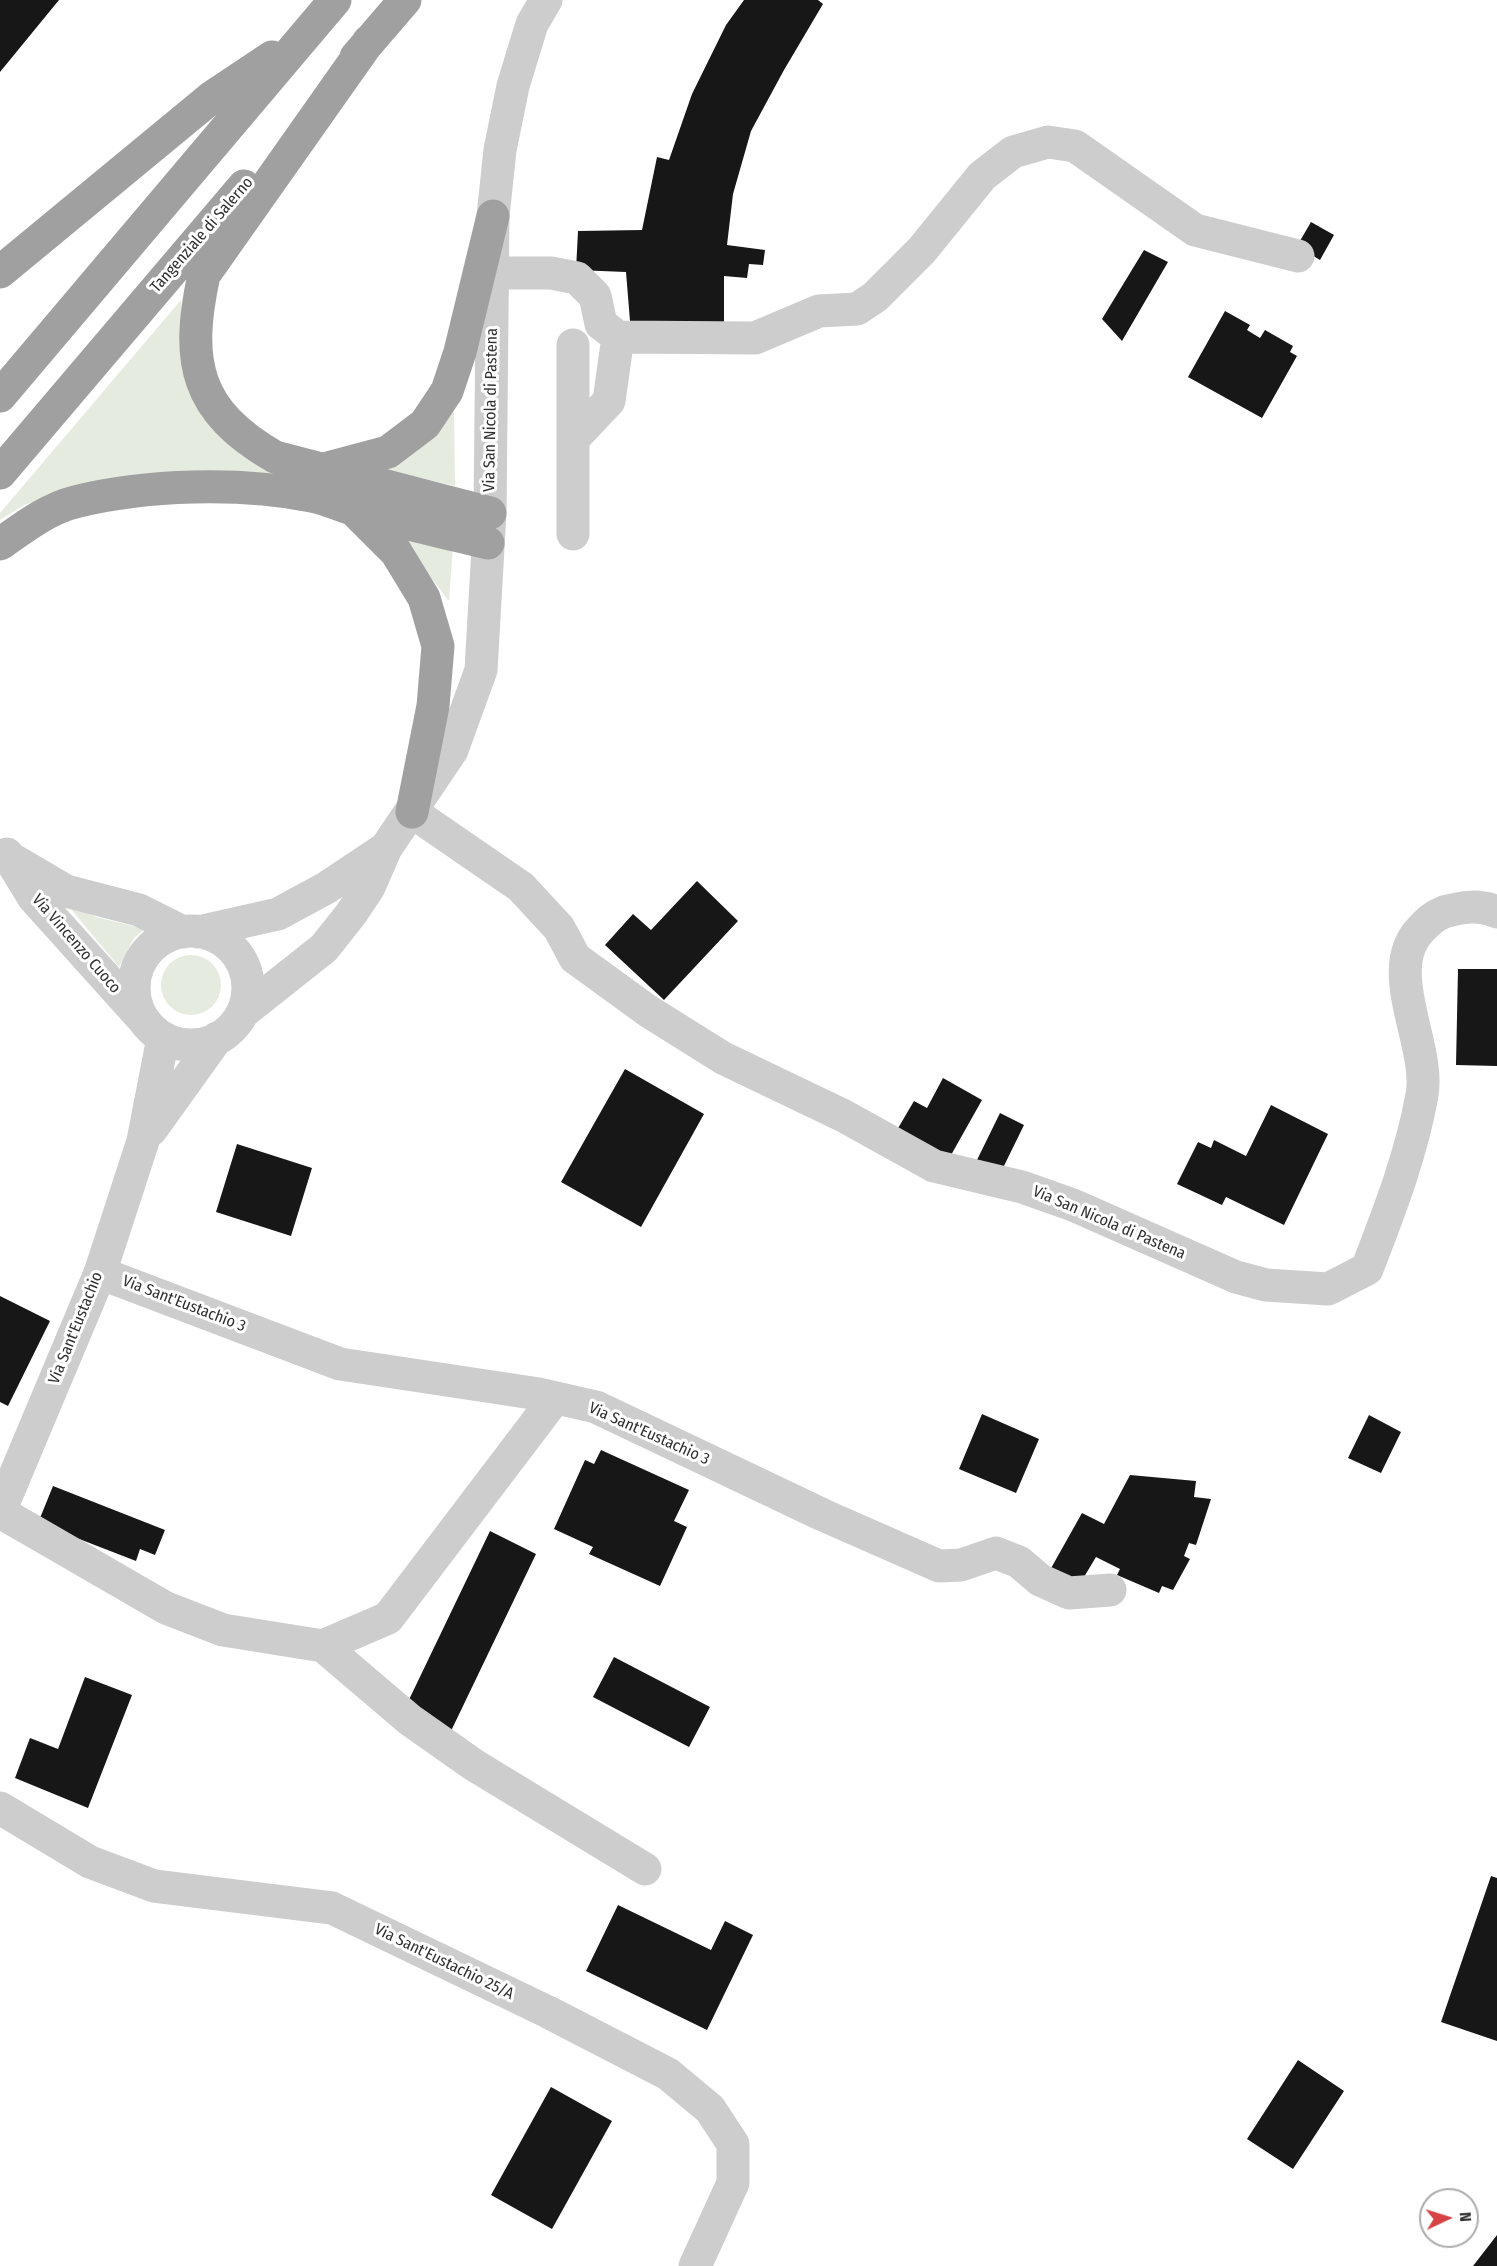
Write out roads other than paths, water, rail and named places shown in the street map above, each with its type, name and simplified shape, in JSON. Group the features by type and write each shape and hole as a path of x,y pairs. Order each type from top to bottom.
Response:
{"highway":[{"path":"0,396 335,0"},
{"name":"Tangenziale di Salerno","path":"0,473 405,0"},
{"path":"0,272 212,97 301,38"},
{"path":"369,41 204,276 196,312 194,352 203,385 218,412 244,439 275,457 304,466 324,469 489,528"},
{"path":"324,469 388,452 424,424 447,392 460,352 493,216"},
{"path":"0,544 32,521 74,502 132,493 202,488 265,490 314,496 354,510 489,528"},
{"path":"354,510 396,552 424,598 438,646 433,706 412,812"}],"street":[{"name":"Via San Nicola di Pastena","path":"242,1013 324,948 369,887 386,848 452,750 481,670 489,528 493,216 500,150 513,86 532,24 546,0"},
{"path":"492,273 551,273 577,279 595,296 602,324 618,337 755,338 819,311 857,309 875,297 922,250 982,176 1013,152 1048,142 1075,147 1195,230 1298,256"},
{"path":"574,438 609,401 618,337"},
{"path":"573,345 573,534"},
{"name":"Via San Nicola di Pastena","path":"412,812 521,887 559,928 575,958 648,1011 723,1058 844,1116 934,1166 1022,1186 1063,1201 1236,1277 1266,1286 1328,1289 1366,1269 1401,1181 1423,1093 1421,1048 1408,998 1404,966 1415,934 1435,915 1463,906 1497,912"},
{"name":"Via San Nicola di Pastena","path":"191,932 278,914 326,888 386,848"},
{"name":"Via Vincenzo Cuoco","path":"4,851 40,878 66,891 139,910 191,932"},
{"name":"Via Vincenzo Cuoco","path":"4,851 34,898 157,1033"},
{"path":"191,932 226,943 237,954 248,983 248,998 242,1013 234,1026 217,1038 192,1045 157,1033 141,1014 135,997 135,979 141,962 152,948 166,937 191,932"},
{"name":"Via Sant'Eustachio","path":"0,1512 100,1273 143,1141 157,1033"},
{"name":"Via Sant'Eustachio","path":"143,1141 217,1038"},
{"name":"Via Sant'Eustachio 3","path":"100,1273 340,1364 555,1398 596,1407 823,1515 939,1566 961,1565 996,1553 1019,1562 1040,1580 1069,1593 1110,1590"},
{"path":"323,1646 388,1618 555,1398"},
{"path":"0,1512 166,1608 223,1630 323,1646 410,1720 465,1758 645,1869"},
{"name":"Via Sant'Eustachio 25/A","path":"0,1808 90,1862 154,1886 332,1908 548,2012 668,2074 710,2109 733,2144 733,2182 695,2266"}]}
